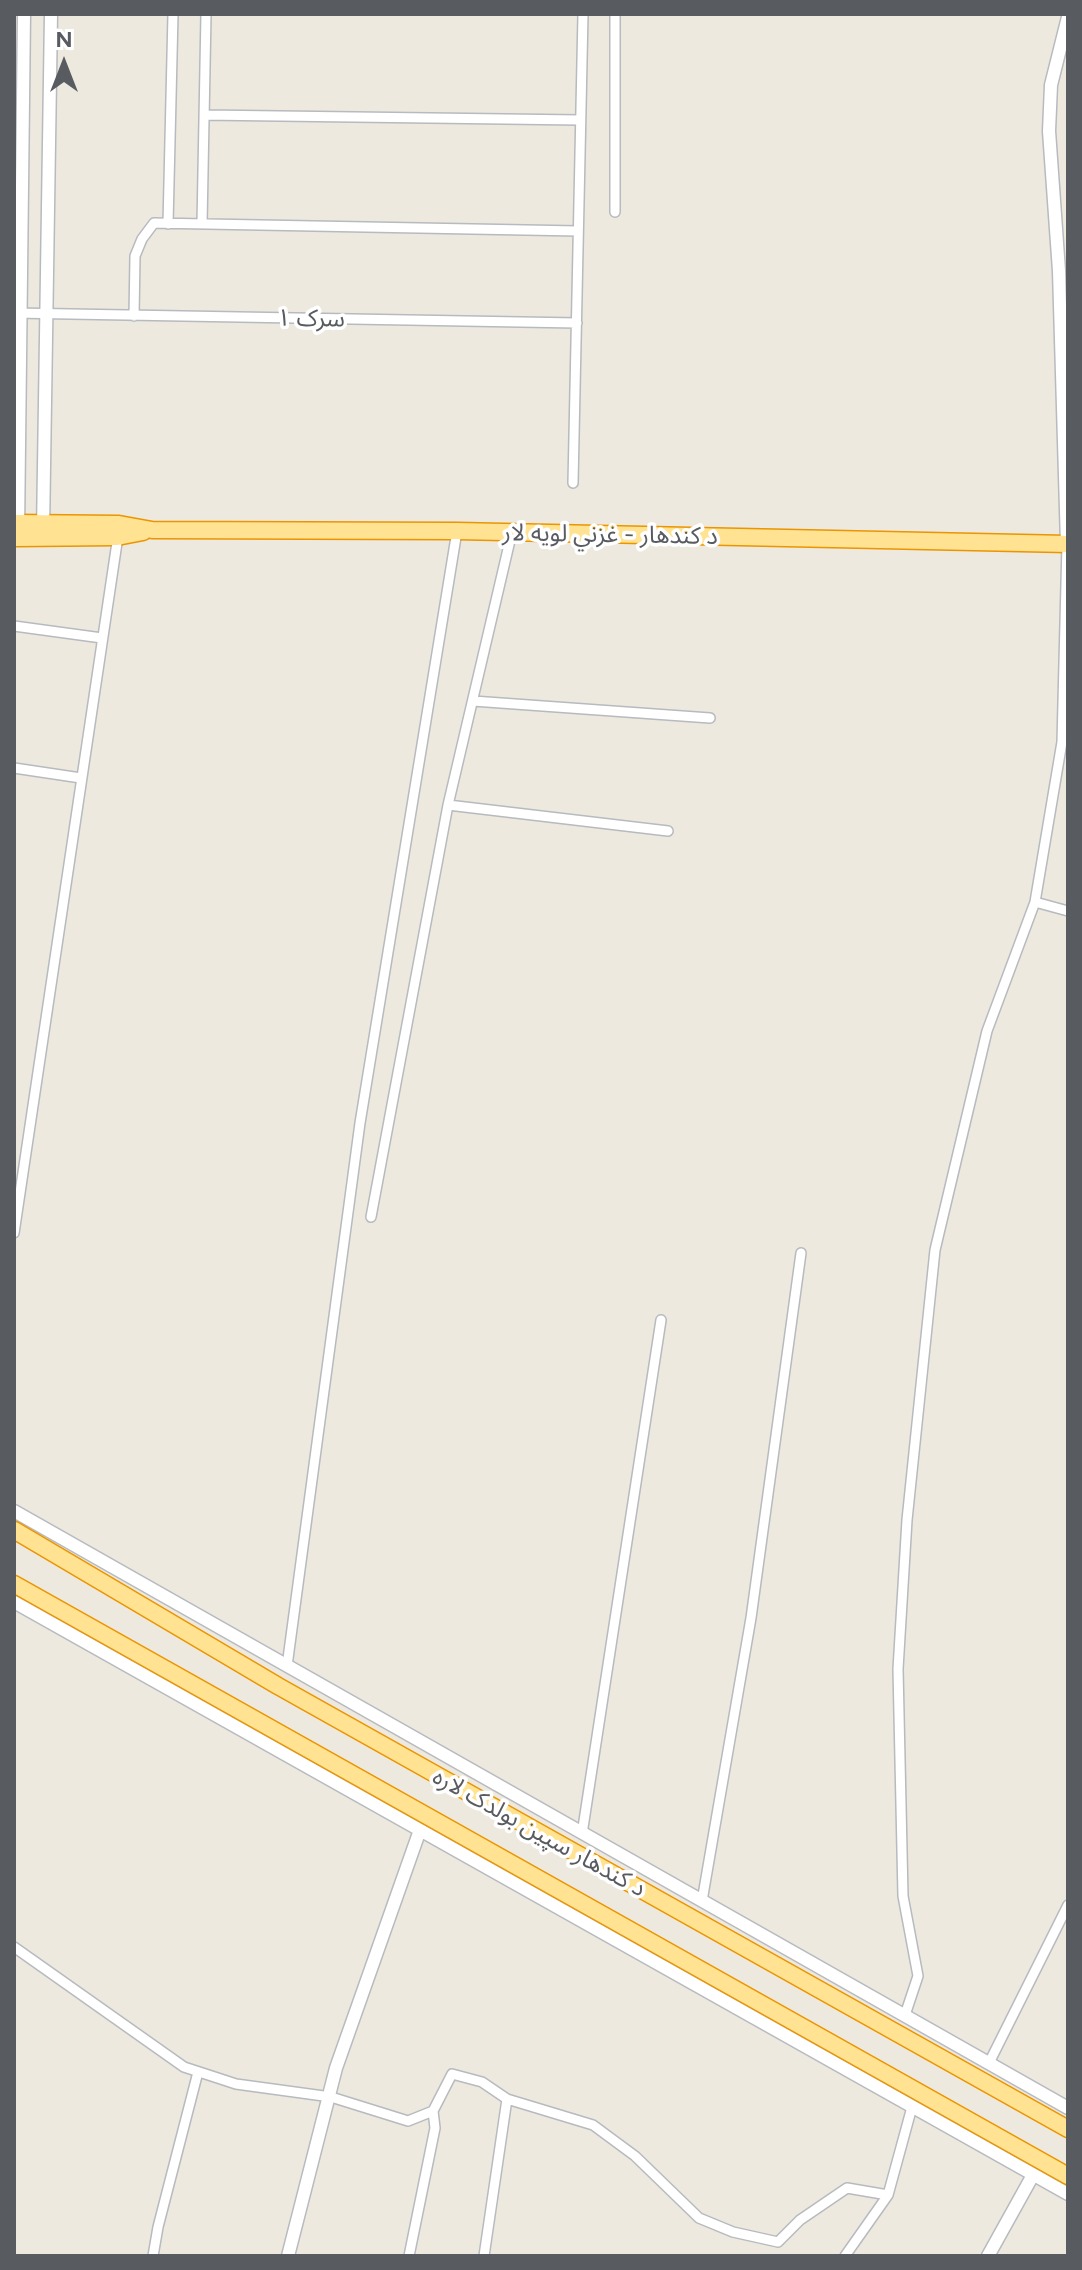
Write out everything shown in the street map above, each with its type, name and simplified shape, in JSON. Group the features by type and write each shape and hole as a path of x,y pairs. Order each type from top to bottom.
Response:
{"highway":[{"name":"د کندهار - غزني لويه لار","path":"16,531 457,531 1067,544"},
{"name":"د کندهار سپین بولدک لاره","path":"14,1530 278,1686 1068,2129"},
{"name":"د کندهار سپین بولدک لاره","path":"14,1584 1068,2176"}],"street":[{"path":"16,531 24,14"},
{"path":"43,531 51,14"},
{"path":"168,224 173,14"},
{"path":"202,224 206,14"},
{"path":"573,483 583,14"},
{"path":"615,14 615,212"},
{"path":"905,2015 918,1976 903,1896 898,1669 907,1520 935,1250 987,1031 1035,902 1062,742 1067,544 1064,271 1049,131 1051,85 1068,17"},
{"path":"204,115 580,120"},
{"path":"134,316 135,256 142,239 154,223 578,231"},
{"name":"سرک ۱","path":"17,313 577,323"},
{"path":"14,1233 118,531"},
{"path":"287,1666 360,1123 457,531"},
{"path":"371,1217 448,805 512,532"},
{"path":"14,626 102,638"},
{"path":"473,701 710,718"},
{"path":"14,768 81,778"},
{"path":"448,805 668,831"},
{"path":"1035,902 1068,911"},
{"path":"702,1901 751,1618 801,1253"},
{"path":"582,1834 661,1320"},
{"path":"14,1511 1068,2108"},
{"path":"14,1602 1068,2194"},
{"path":"288,2256 336,2068 420,1830"},
{"path":"989,2063 1068,1905"},
{"path":"14,1947 184,2067 236,2084 331,2097 408,2121 433,2111"},
{"path":"153,2256 198,2072"},
{"path":"409,2256 435,2128 433,2111 452,2074 482,2082 507,2099 593,2125 635,2156 699,2218 733,2232 778,2242 800,2220 847,2188 888,2195"},
{"path":"484,2256 507,2099"},
{"path":"845,2256 888,2195 912,2107"},
{"path":"988,2256 1033,2175"}]}
